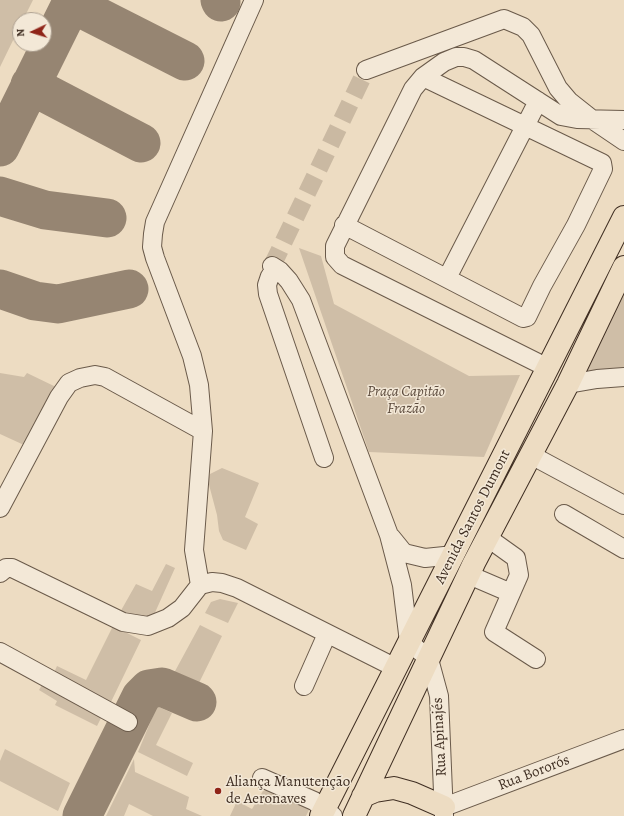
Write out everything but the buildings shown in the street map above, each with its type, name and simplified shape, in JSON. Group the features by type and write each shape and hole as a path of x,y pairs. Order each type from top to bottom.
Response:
{"main road":[{"name":"Avenida Santos Dumont","path":"326,814 396,668 624,217"},
{"name":"Avenida Santos Dumont","path":"354,816 472,569 568,384 624,268"},
{"path":"454,555 472,569"},
{"path":"363,796 375,791 394,788 412,793 444,812"}],"street":[{"path":"200,585 194,550 203,431 200,385 192,356 155,258 152,247 152,234 155,222 254,0"},
{"path":"366,70 504,20 523,27 531,35 558,88 569,101 593,120 624,141"},
{"path":"548,368 342,265 335,257 335,246 344,225 413,89 423,77 444,62 456,57 464,57 483,65 561,116 593,120 624,120"},
{"path":"344,225 526,318 576,225 603,168 602,164 423,77"},
{"path":"447,278 538,101"},
{"path":"324,458 268,294 267,285 270,276 276,268 301,300 389,535 402,585 409,642 429,659"},
{"path":"0,508 59,397 69,383 80,378 95,375 105,377 203,431"},
{"path":"568,384 597,379 624,377"},
{"path":"531,455 624,506"},
{"path":"564,514 624,549"},
{"path":"389,535 404,553 425,558 454,555"},
{"path":"488,538 516,558 519,575 494,632 536,658"},
{"path":"0,573 6,568 12,568 123,622 148,626 168,618 182,608 200,585 212,582 237,588 396,668"},
{"path":"472,569 511,593"},
{"path":"304,686 327,634"},
{"path":"0,652 128,722"},
{"name":"Rua Apinajés","path":"429,659 439,696 444,812"},
{"name":"Rua Bororós","path":"444,812 624,739"},
{"path":"262,778 314,801 326,814"}],"green space":[{"path":"0,0 33,0 27,12 12,12 12,42 0,67"},
{"name":"Praça Capitão Frazão","path":"299,248 321,256 334,304 469,376 520,375 484,457 369,452"},
{"path":"624,291 624,371 581,376"},
{"path":"0,373 24,377 27,373 56,387 24,445 0,434"},
{"path":"222,468 259,483 245,517 258,524 246,550 223,540 219,531 217,515 208,481 210,474"},
{"path":"166,564 175,568 153,617 143,621 119,614 136,584 152,591"},
{"path":"220,599 238,603 228,623 205,613 211,602"},
{"path":"200,625 222,636 198,685 174,673"},
{"path":"113,626 141,640 109,706 53,675 57,666 86,680"},
{"path":"43,683 102,716 97,726 55,705 57,701 39,690"},
{"path":"157,706 172,713 156,745 193,763 187,776 138,752"},
{"path":"5,749 70,783 58,811 0,781 0,761"},
{"path":"134,759 135,772 189,797 186,809 202,816 153,816 129,804 124,816 106,816"},
{"path":"268,789 310,808 306,816 230,816 237,801 252,809 263,791"}],"taxiway":[{"path":"0,147 73,0"},
{"path":"71,3 185,61"},
{"path":"30,85 141,143"},
{"path":"0,196 45,210 107,218"},
{"path":"0,289 35,301 58,304 129,289"},
{"path":"82,816 141,697 149,689 162,687 197,702"}],"tunnel":[{"path":"272,266 366,70"}],"place":[{"name":"Aliança Manutenção de Aeronaves","path":"218,791"}]}
